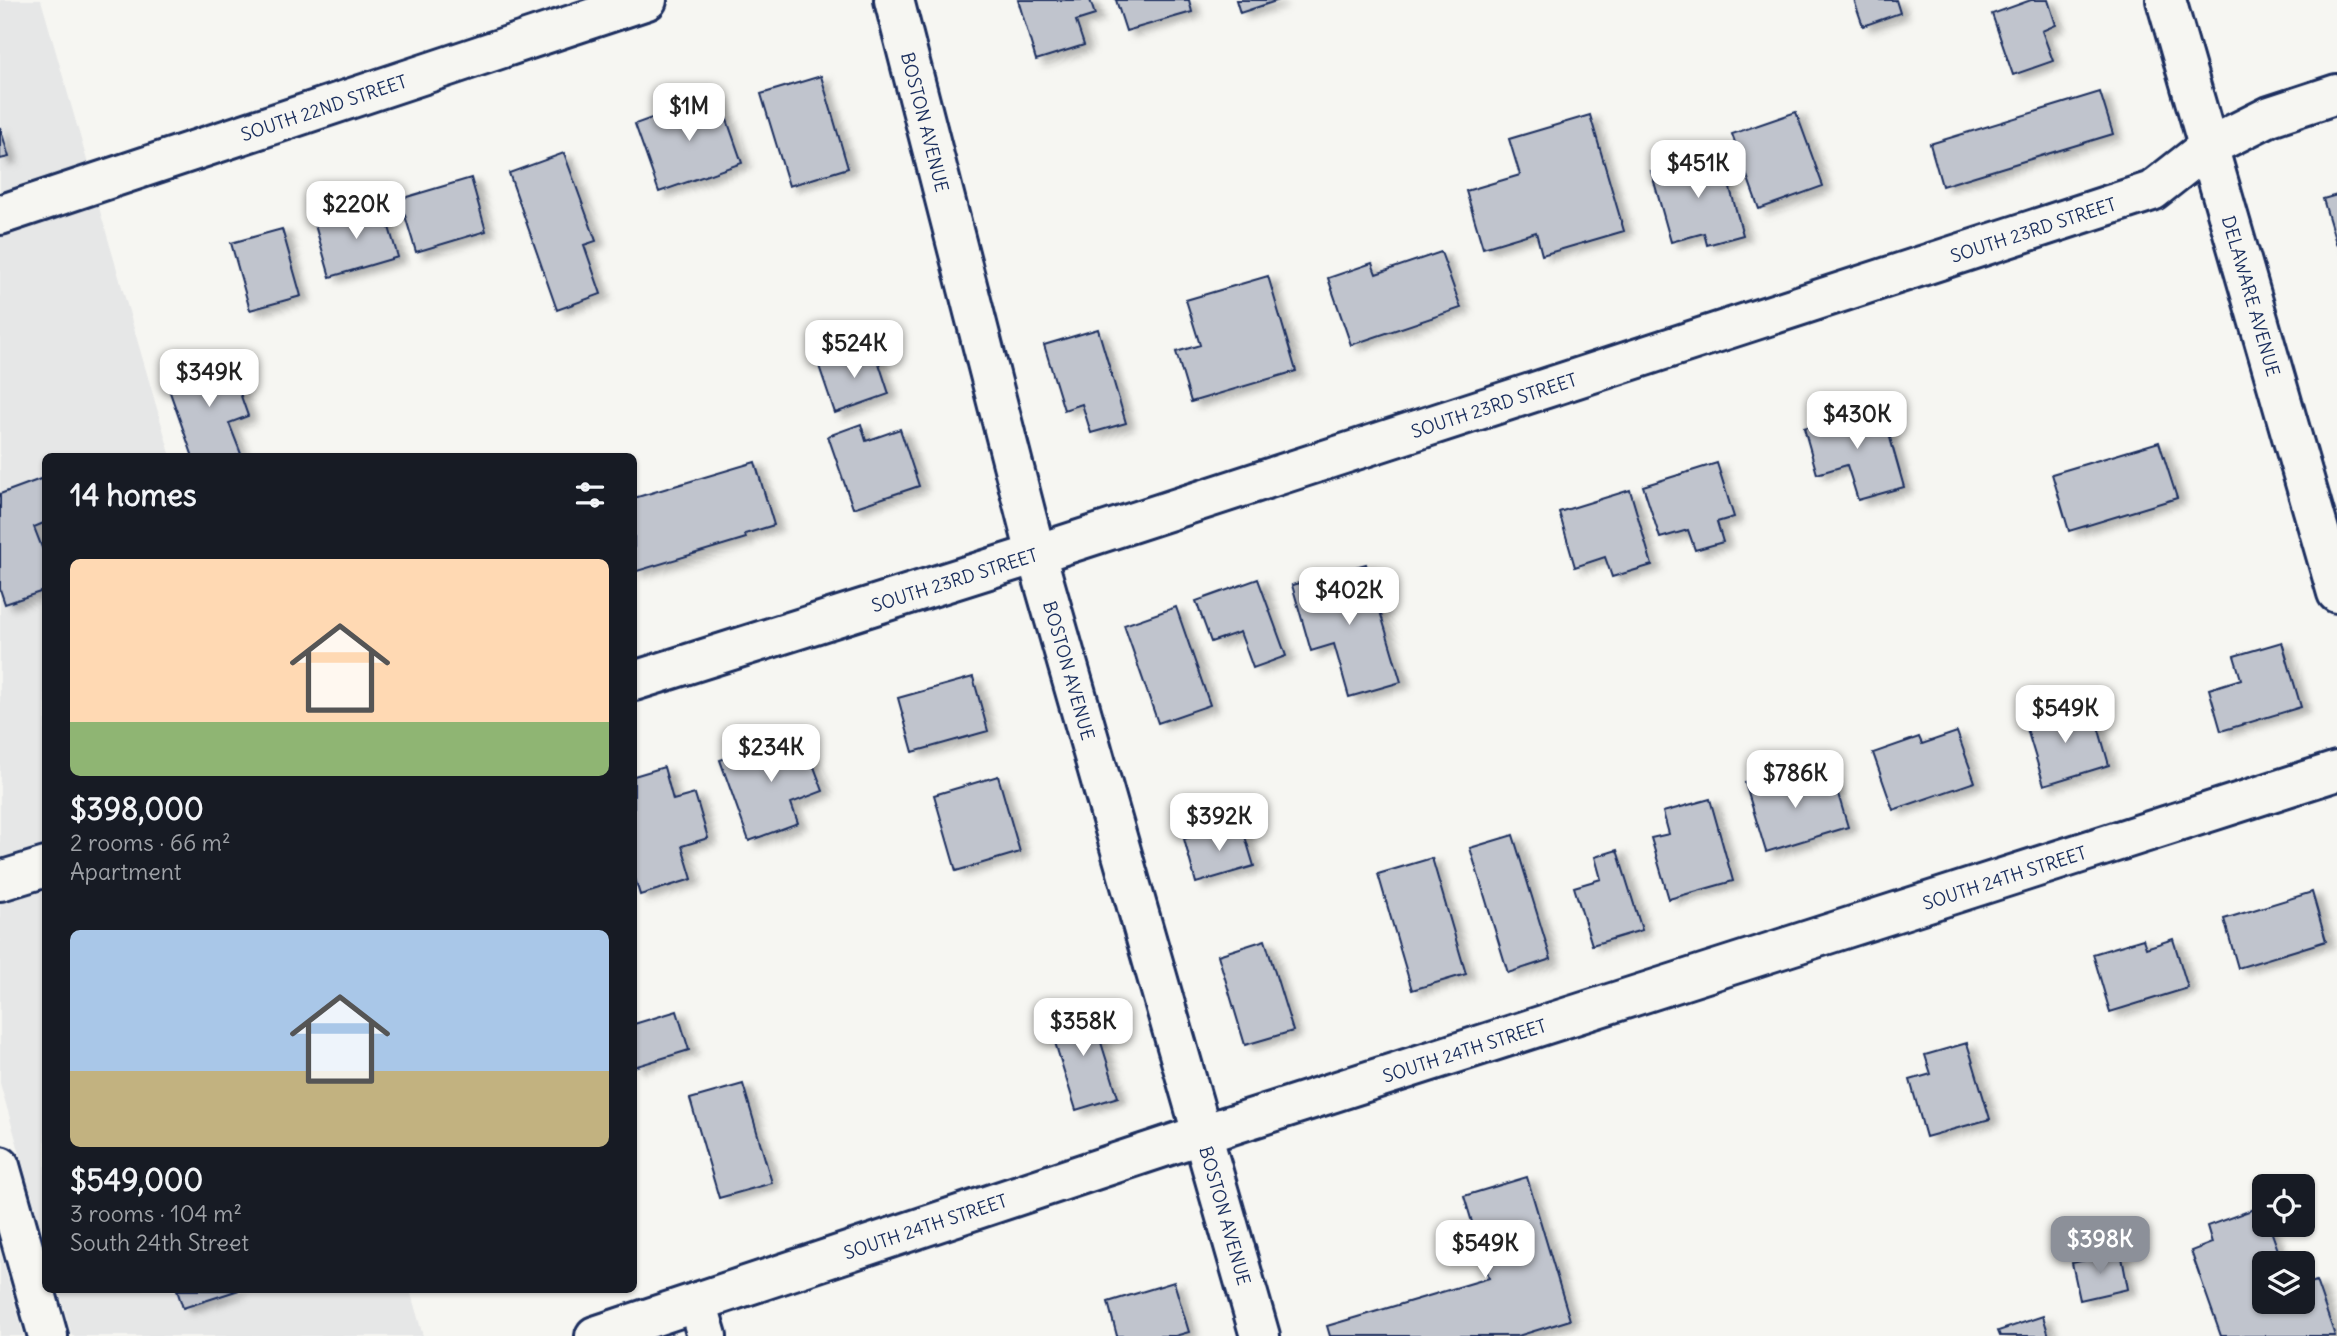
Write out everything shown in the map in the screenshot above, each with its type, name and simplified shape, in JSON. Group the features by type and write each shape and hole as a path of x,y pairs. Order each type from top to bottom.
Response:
{"street":[{"name":"SOUTH 22ND STREET","path":"0,215 647,0"},
{"name":"BOSTON AVENUE","path":"894,0 1036,554 1260,1336"},
{"name":"DELAWARE AVENUE","path":"2166,0 2337,593"},
{"name":"SOUTH 23RD STREET","path":"637,680 1036,554 2152,191 2208,147 2270,116 2337,94"},
{"name":"SOUTH 24TH STREET","path":"594,1336 702,1319 1203,1134 2337,771"},
{"path":"0,881 42,868"},
{"path":"0,1166 48,1336"}],"shaded area":[{"path":"0,0 41,0 88,164 0,193"},
{"path":"98,204 170,453 42,453 42,846 0,859 0,236"},
{"path":"42,889 42,1232 0,1083 0,902"},
{"path":"0,1251 24,1336 0,1336"},
{"path":"60,1293 411,1293 423,1336 72,1336"}],"building":[{"path":"1018,0 1090,0 1095,15 1076,21 1084,45 1036,60"},
{"path":"1116,0 1189,0 1192,12 1126,31"},
{"path":"1236,0 1279,0 1240,13"},
{"path":"1854,0 1896,0 1900,13 1863,26"},
{"path":"2031,0 2048,0 2056,25 2042,31 2053,61 2013,75 1992,14"},
{"path":"821,76 848,168 789,186 761,94"},
{"path":"2100,92 2113,134 1942,186 1930,144"},
{"path":"718,94 742,163 659,192 635,124"},
{"path":"1796,112 1823,186 1759,209 1732,134"},
{"path":"1590,115 1624,231 1542,255 1536,232 1483,248 1466,191 1520,175 1509,139"},
{"path":"0,127 9,157 0,159"},
{"path":"1720,152 1743,235 1707,245 1704,233 1671,242 1651,171"},
{"path":"564,153 596,241 584,245 601,294 557,310 509,173"},
{"path":"471,178 486,231 416,252 400,199"},
{"path":"2337,195 2337,246 2323,199"},
{"path":"382,204 398,257 330,277 315,225"},
{"path":"282,229 301,296 250,310 231,243"},
{"path":"1441,252 1461,308 1351,345 1328,278 1372,263 1376,274"},
{"path":"1268,276 1296,371 1191,402 1176,352 1200,345 1186,300"},
{"path":"1098,329 1126,423 1091,433 1082,404 1064,410 1044,345"},
{"path":"874,348 889,394 835,413 819,366"},
{"path":"228,359 248,416 229,423 241,453 192,453 166,381"},
{"path":"1881,406 1904,487 1858,500 1847,465 1817,474 1804,428"},
{"path":"861,424 866,441 900,429 919,486 853,508 828,436"},
{"path":"2159,442 2177,498 2069,531 2052,474"},
{"path":"755,462 774,525 745,534 746,538 637,571 637,497"},
{"path":"1717,463 1734,517 1717,522 1723,542 1695,550 1688,530 1660,538 1643,486"},
{"path":"42,478 42,524 34,527 42,548 42,591 5,604 0,589 0,494"},
{"path":"1630,490 1652,565 1612,577 1605,557 1575,567 1559,512"},
{"path":"1366,564 1401,682 1349,697 1334,644 1311,651 1292,585"},
{"path":"1258,579 1286,656 1253,668 1240,632 1211,642 1196,601"},
{"path":"1176,607 1210,705 1158,723 1124,625"},
{"path":"2282,642 2301,707 2221,731 2209,689 2241,679 2234,656"},
{"path":"973,677 988,731 913,752 898,698"},
{"path":"2066,706 2072,723 2095,716 2109,765 2044,785 2024,719"},
{"path":"801,732 823,791 791,803 798,823 749,841 720,760"},
{"path":"1957,732 1975,782 1893,810 1873,753 1919,737 1922,744"},
{"path":"664,767 673,800 695,794 708,838 682,846 692,879 640,895 637,885 637,775"},
{"path":"1778,773 1783,788 1832,774 1848,827 1766,852 1745,783"},
{"path":"998,776 1020,852 956,871 934,795"},
{"path":"1710,799 1733,881 1669,899 1651,838 1669,834 1663,812"},
{"path":"1241,823 1254,866 1196,883 1184,839"},
{"path":"1513,835 1551,959 1508,973 1470,848"},
{"path":"1617,850 1642,930 1592,945 1574,887 1601,879 1595,857"},
{"path":"1432,858 1466,974 1412,990 1378,874"},
{"path":"2312,892 2326,941 2238,968 2224,919"},
{"path":"2143,939 2146,948 2173,939 2188,988 2110,1012 2093,954"},
{"path":"1265,940 1293,1031 1245,1045 1218,955"},
{"path":"1090,1007 1118,1097 1076,1110 1048,1020"},
{"path":"677,1011 689,1050 637,1066 637,1023"},
{"path":"1967,1043 1990,1119 1926,1137 1910,1080 1931,1074 1925,1055"},
{"path":"743,1084 772,1183 719,1198 690,1099"},
{"path":"1527,1177 1570,1320 1518,1336 1330,1336 1327,1326 1489,1278 1464,1196"},
{"path":"2252,1210 2252,1237 2273,1237 2278,1251 2252,1251 2252,1314 2315,1314 2316,1281 2335,1336 2221,1336 2191,1251 2212,1243 2207,1226"},
{"path":"2121,1252 2128,1289 2080,1300 2072,1263"},
{"path":"1174,1282 1189,1332 1175,1336 1117,1336 1108,1302"},
{"path":"178,1293 230,1293 183,1308"},
{"path":"2043,1316 2049,1336 2000,1336 1998,1331"}]}
